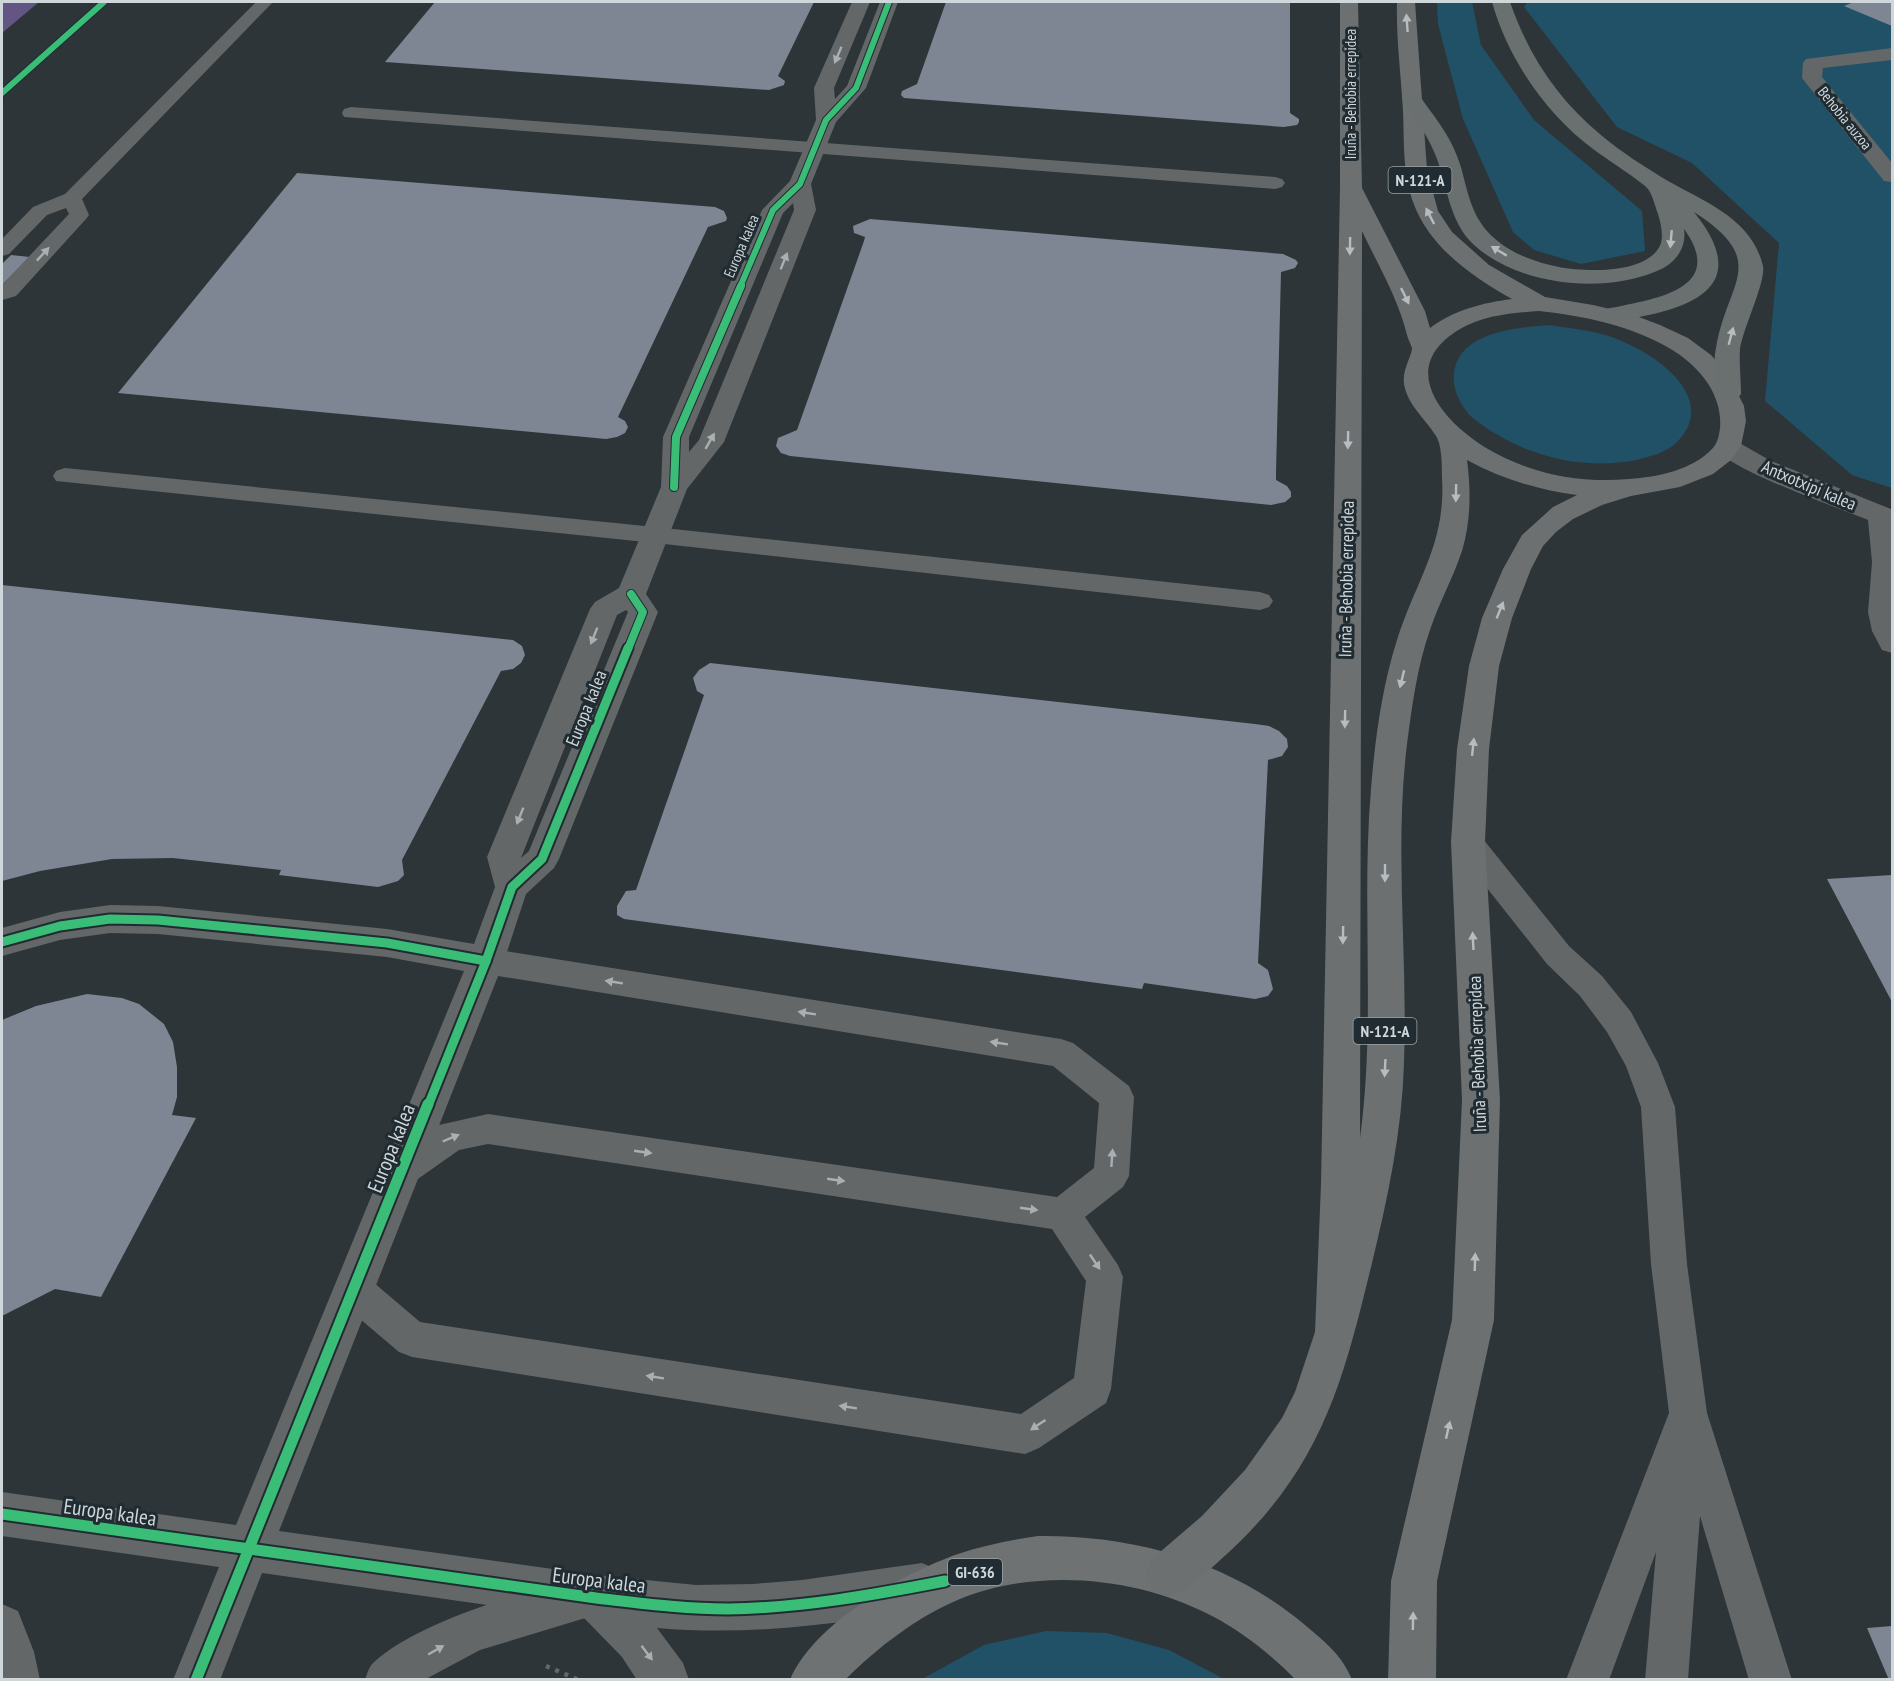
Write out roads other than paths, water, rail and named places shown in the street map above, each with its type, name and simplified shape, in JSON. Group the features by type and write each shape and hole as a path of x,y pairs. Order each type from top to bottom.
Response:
{"highway":[{"name":"Iruña - Behobia errepidea","path":"1335,1330 1340,1184 1351,187 1349,2"},
{"name":"N-121-A","path":"1406,2 1416,166 1424,203 1434,224 1456,249 1505,287 1539,304"},
{"path":"1501,2 1503,14 1513,35 1548,92 1561,108 1593,139 1657,183 1718,218 1733,230 1750,256 1752,269 1749,282 1728,348 1728,394"},
{"path":"1412,99 1442,146 1462,212 1473,229 1497,251 1538,269 1586,277 1609,276 1630,274 1661,260 1670,250 1673,239 1657,183"},
{"path":"1610,315 1650,308 1678,299 1695,289 1706,276 1708,257 1698,232 1657,183"},
{"name":"Iruña - Behobia errepidea","path":"1351,187 1413,311 1423,347"},
{"name":"N-121-A","path":"1539,304 1575,307 1610,315 1650,328 1684,347 1710,369 1728,394 1735,421 1727,447 1704,468 1670,483 1626,489 1583,488 1544,481 1509,469 1477,454 1450,435 1429,413 1418,390 1416,368 1423,347 1440,330 1466,316 1500,307 1539,304"},
{"name":"Iruña - Behobia errepidea","path":"1169,1574 1210,1542 1246,1506 1277,1465 1302,1422 1322,1377 1369,1198 1386,1065 1384,821 1390,753 1398,693 1412,639 1449,547 1455,518 1457,490 1450,435"},
{"name":"Iruña - Behobia errepidea","path":"1412,1680 1414,1581 1473,1320 1481,1100 1468,842 1473,749 1484,666 1497,618 1517,568 1532,541 1563,513 1592,499 1626,489"}],"main road":[{"name":"GI-636","path":"813,1680 855,1637 899,1605 945,1581 1000,1564 1055,1557 1113,1560 1169,1574 1237,1604 1302,1652 1329,1680"}],"street":[{"name":"Europa kalea","path":"826,120 824,88 861,2"},
{"name":"Europa kalea","path":"674,487 676,437 773,210 800,184 826,120 856,88 889,2"},
{"name":"Behobia auzoa","path":"1893,54 1813,63 1812,78 1893,176"},
{"name":"Europa kalea","path":"248,1549 403,1170 486,961 512,887 542,859 643,612 631,594 674,487 711,442 805,210 800,184"},
{"name":"Antxotxipi kalea","path":"1727,447 1762,467 1887,517"},
{"path":"1887,517 1886,564 1881,604 1884,622 1893,643"},
{"path":"2,942 70,925 110,920 158,920 387,943 486,961"},
{"name":"Europa kalea","path":"2,1514 596,1598 662,1605 729,1609 837,1601 945,1581"},
{"path":"196,1680 248,1549"},
{"path":"596,1598 638,1641 666,1680"},
{"path":"2,1627 16,1680"}],"lane":[{"path":"2,250 40,212 72,198 265,2"},
{"path":"351,113 1275,183"},
{"path":"2,294 8,291 80,215 72,198"},
{"path":"65,476 1260,601"},
{"path":"1468,842 1558,955 1591,986 1619,1022 1641,1063 1658,1107 1669,1264 1688,1413 1771,1680"},
{"path":"403,1170 451,1136 488,1129 1062,1214 1111,1176 1117,1096 1061,1053 486,961"},
{"path":"353,1289 412,1339 1025,1434 1092,1389 1105,1277 1062,1214"},
{"path":"1587,1680 1688,1413"},
{"path":"1666,1680 1688,1413"},
{"path":"386,1680 459,1637 476,1630 526,1611 596,1598"}]}
